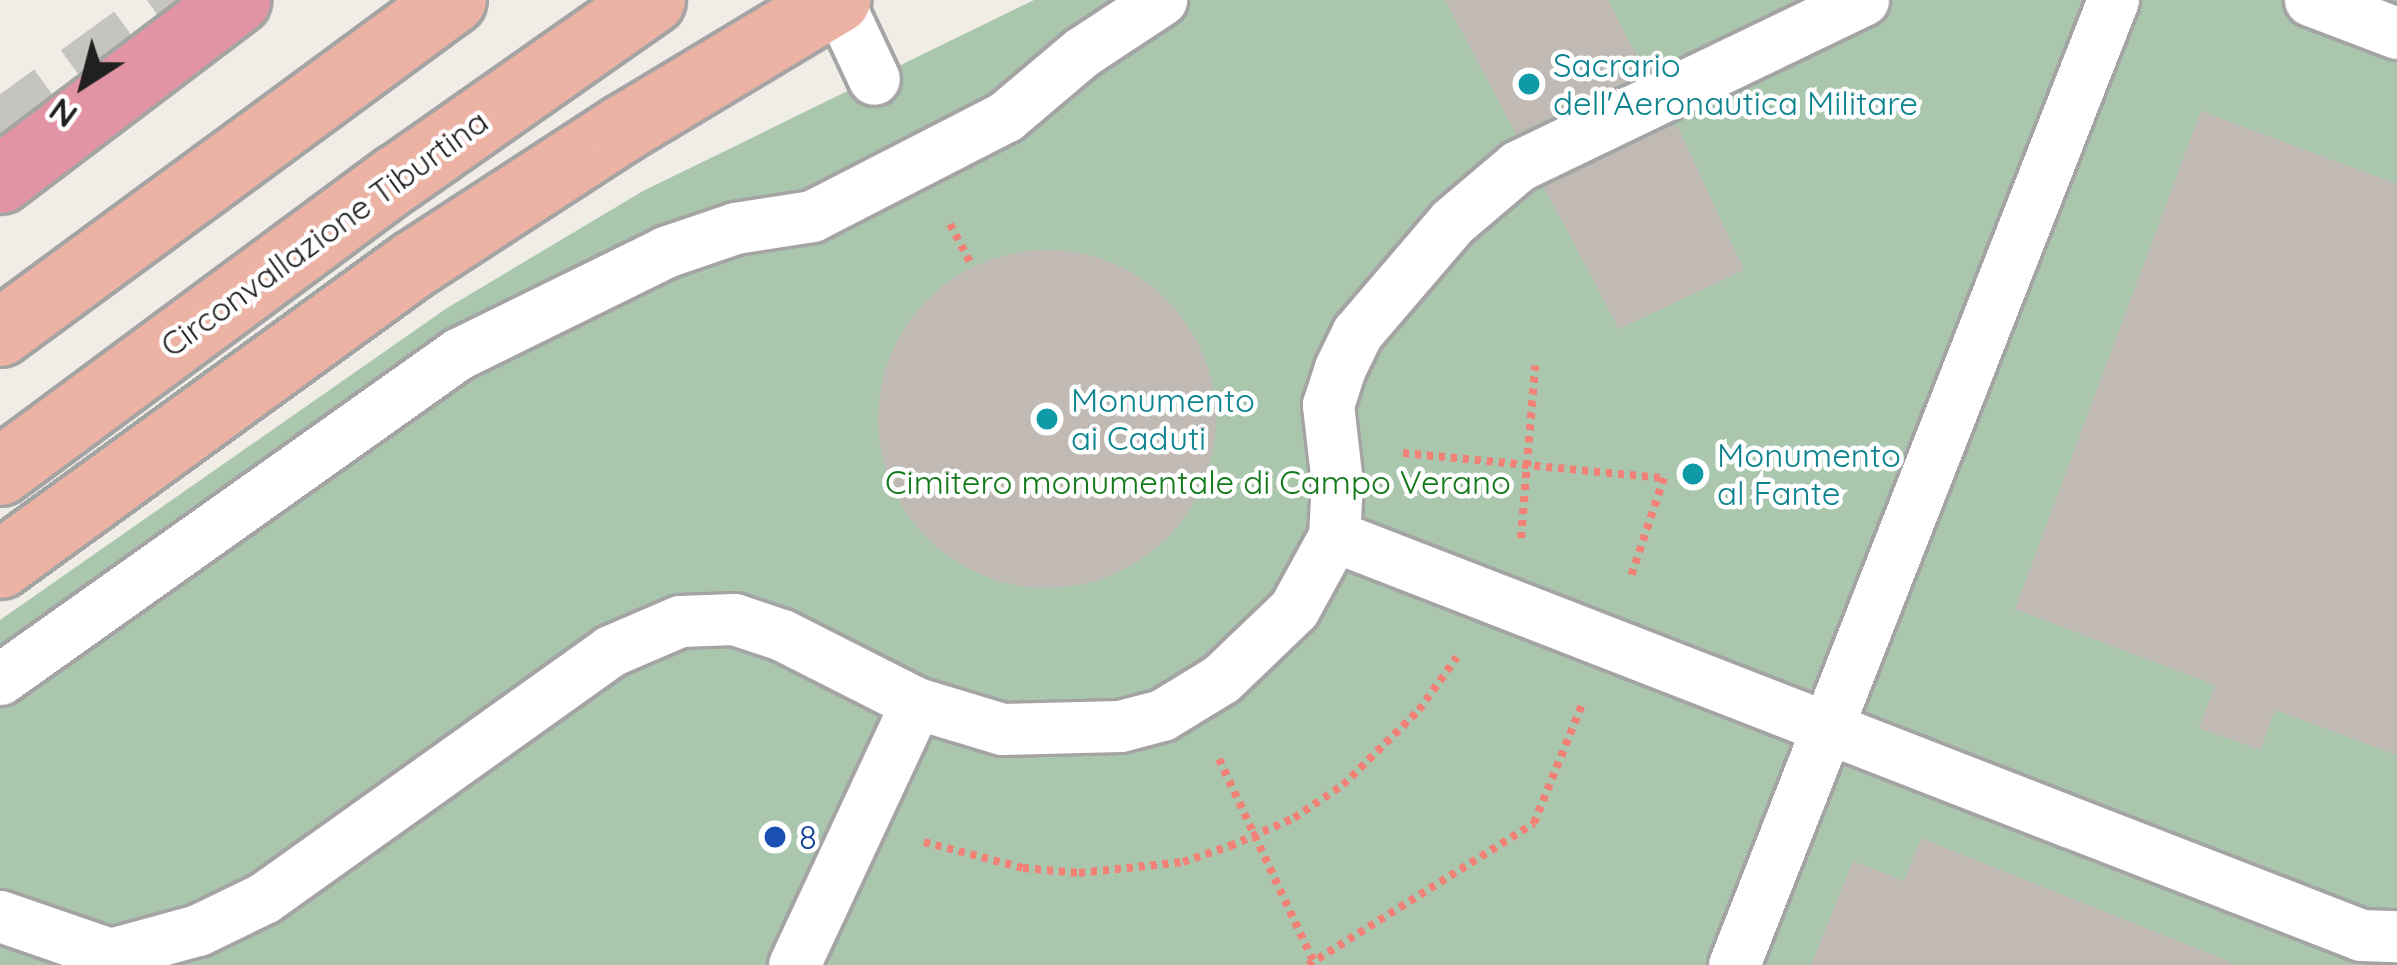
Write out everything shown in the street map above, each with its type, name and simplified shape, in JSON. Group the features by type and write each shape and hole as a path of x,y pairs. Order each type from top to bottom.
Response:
{"highway":[{"path":"0,180 237,0"},
{"path":"0,333 453,0"},
{"name":"Circonvallazione Tiburtina","path":"0,472 417,164 652,0"},
{"path":"0,565 413,265 624,128 837,0"}],"lane":[{"path":"837,0 874,79"},
{"path":"0,679 458,355 664,252 735,228 812,216 1005,117 1082,52 1161,0"},
{"path":"0,916 108,960 198,930 264,898 610,651 680,621 734,619 782,634 916,703 1002,729 1120,726 1162,715 1260,646 1294,609 1334,536 1337,483 1328,405 1340,368 1357,333 1452,222 1518,166 1863,0"},
{"path":"1734,965 2114,0"},
{"path":"2310,0 2397,33"},
{"path":"1334,536 2385,944"},
{"path":"794,965 916,703"}],"path":[{"path":"861,821 1004,864 1079,873 1183,862 1294,818 1378,755 1503,602 1535,366"},
{"path":"1192,698 1315,965"}],"green space":[{"name":"Cimitero monumentale di Campo Verano","path":"1034,0 2397,0 2397,965 0,965 0,620 447,308 643,191"}],"building":[{"name":"Sacrario dell'Aeronautica Militare","path":"1445,0 1608,0 1645,72 1516,134"},
{"path":"2201,111 2397,184 2397,755 2275,710 2260,750 2199,728 2215,685 2015,609"},
{"path":"1672,125 1678,127 1744,270 1619,329 1544,187"},
{"name":"Monumento ai Caduti","path":"1047,250 1112,263 1167,299 1203,354 1216,419 1203,484 1167,539 1112,575 1047,588 982,575 927,539 891,484 878,419 891,354 927,299 982,263"},
{"path":"1921,838 2230,965 1811,965 1853,861 1904,881"}],"tunnel":[{"path":"0,135 181,4"}],"place":[{"name":"Sacrario dell'Aeronautica Militare","path":"1529,84"},
{"name":"Monumento ai Caduti","path":"1047,419"},
{"name":"Monumento al Fante","path":"1693,474"},
{"name":"8","path":"775,837"}]}
